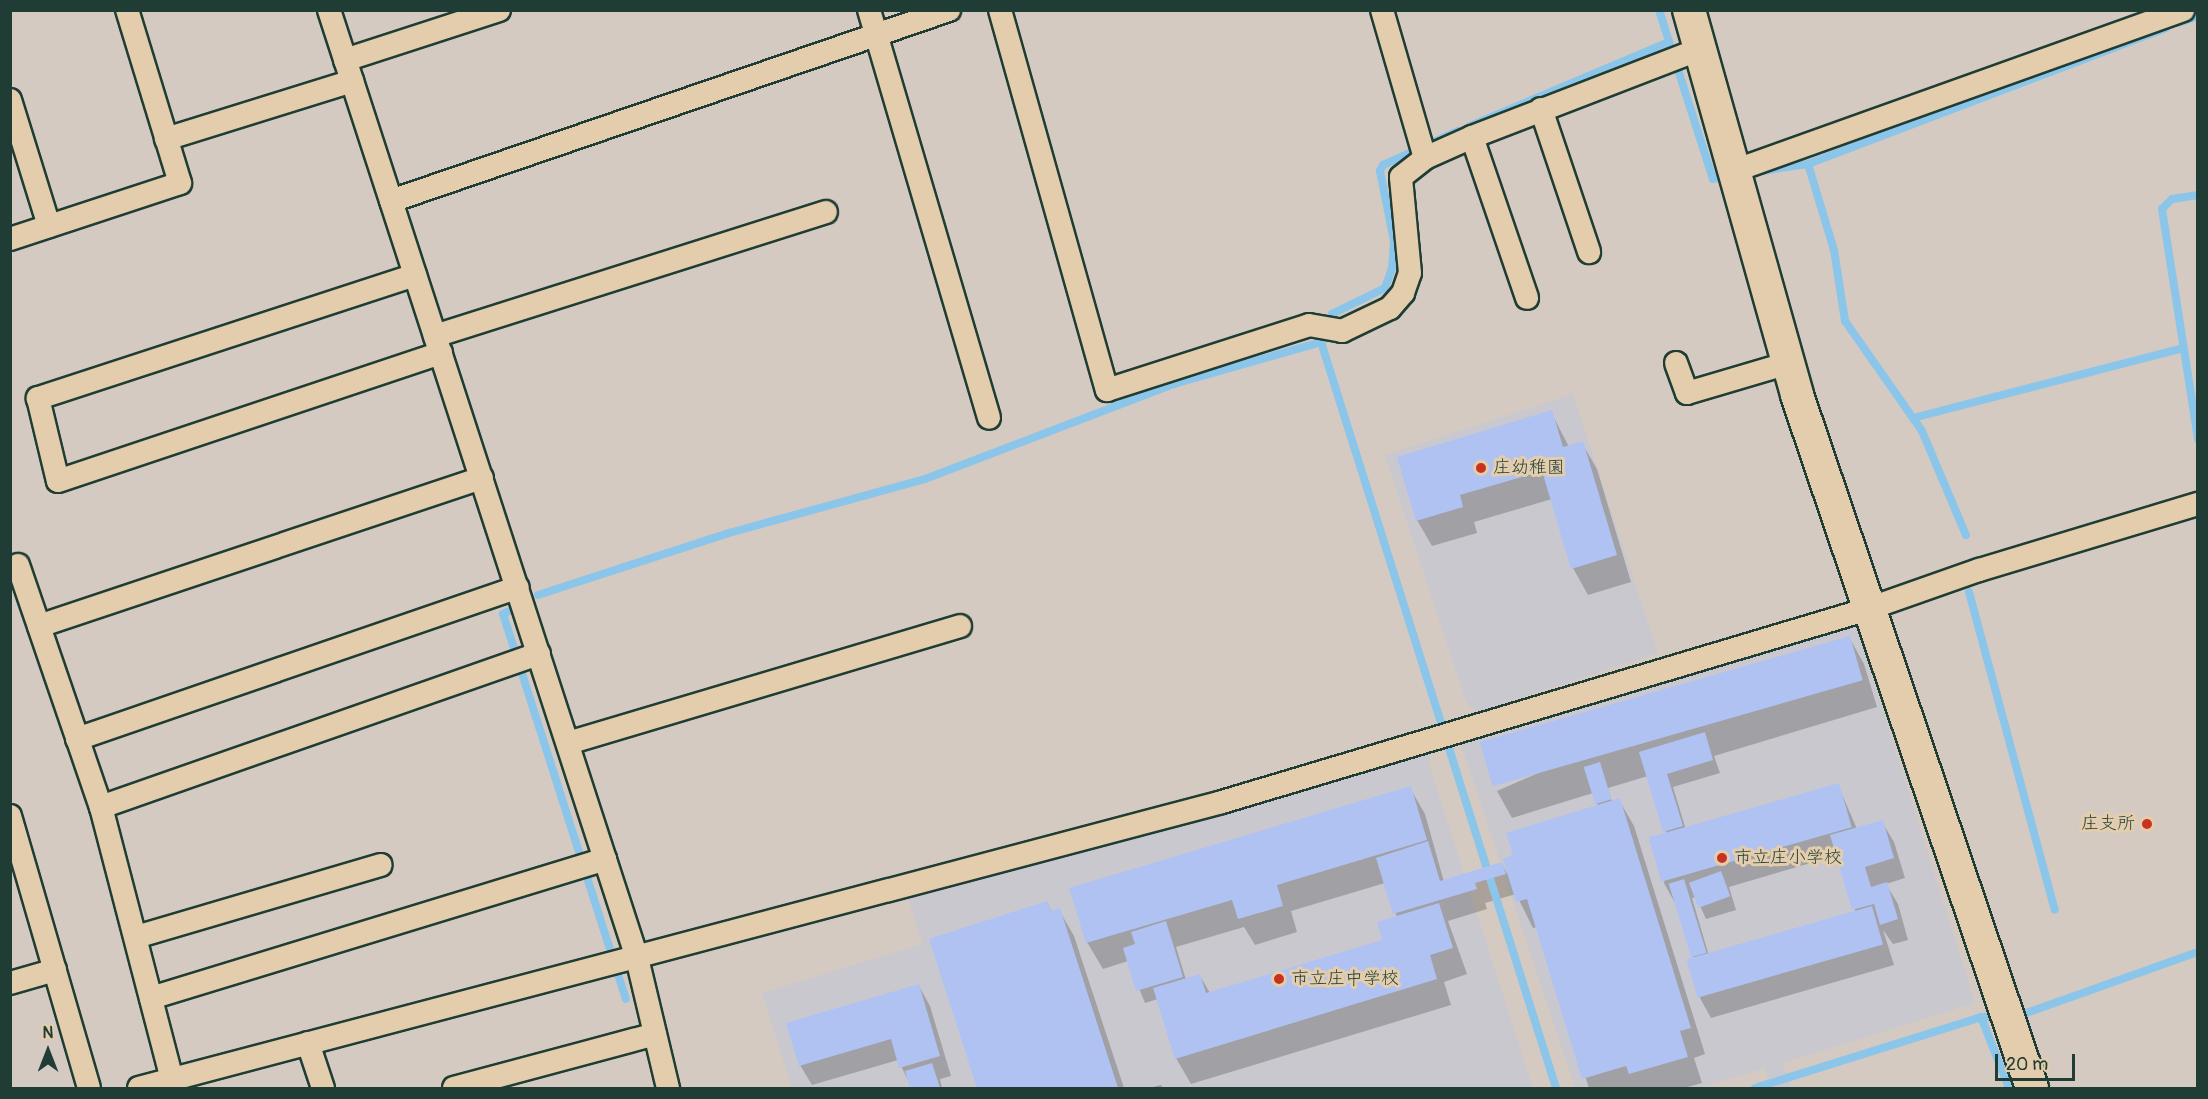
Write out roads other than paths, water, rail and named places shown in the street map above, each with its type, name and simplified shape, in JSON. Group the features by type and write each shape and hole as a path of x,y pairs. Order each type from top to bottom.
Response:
{"street":[{"path":"10,239 180,183 126,10"},
{"path":"329,10 518,587 524,658 568,743 591,864 623,962 655,1034 668,1089"},
{"path":"345,60 499,10"},
{"path":"869,10 989,418"},
{"path":"391,201 949,10"},
{"path":"1000,10 1107,390 1309,325 1342,331 1390,308 1403,293 1410,273 1410,251 1401,177 1423,150 1472,137 1681,56"},
{"path":"1382,10 1423,150"},
{"path":"1689,10 1681,56 1734,171 1788,363 1868,609 2032,1089"},
{"path":"1734,171 2183,10"},
{"path":"166,139 352,81"},
{"path":"10,100 49,226"},
{"path":"1541,110 1589,252"},
{"path":"1472,137 1527,298"},
{"path":"415,275 38,398 58,481 438,344 826,212"},
{"path":"1676,363 1687,393 1788,363"},
{"path":"39,626 482,478"},
{"path":"139,1089 308,1042 623,962 1222,802 1442,734 1868,609 1979,570 2198,504"},
{"path":"18,565 101,807 172,1080"},
{"path":"77,739 518,587"},
{"path":"568,743 960,626"},
{"path":"101,807 524,658"},
{"path":"10,816 15,849 55,970 89,1089"},
{"path":"151,998 591,864"},
{"path":"136,937 381,865"},
{"path":"10,983 55,970"},
{"path":"454,1089 655,1034"},
{"path":"308,1042 323,1089"}],"waterway":[{"path":"1659,10 1713,179 1717,178"},
{"path":"2178,23 2198,16"},
{"path":"1808,164 2166,28"},
{"path":"1470,126 1669,42"},
{"path":"1458,131 1383,165 1380,171 1394,241 1392,268 1385,288 1332,314 1321,342 1556,1088"},
{"path":"1762,171 1808,164 1834,250 1845,321 1922,431 1966,535"},
{"path":"2198,195 2172,199 2162,209 2198,439"},
{"path":"538,595 729,533 925,479 1174,384 1321,342"},
{"path":"1913,418 2183,348"},
{"path":"1969,592 2055,910"},
{"path":"509,611 503,614 626,999"},
{"path":"2015,1017 2198,952"},
{"path":"1981,1017 2009,1088"},
{"path":"1755,1088 1981,1017 2002,1017"}],"place":[{"name":"庄幼稚園","path":"1481,468"},
{"name":"庄支所","path":"2147,824"},
{"name":"市立庄小学校","path":"1722,858"},
{"name":"市立庄中学校","path":"1279,979"}]}
